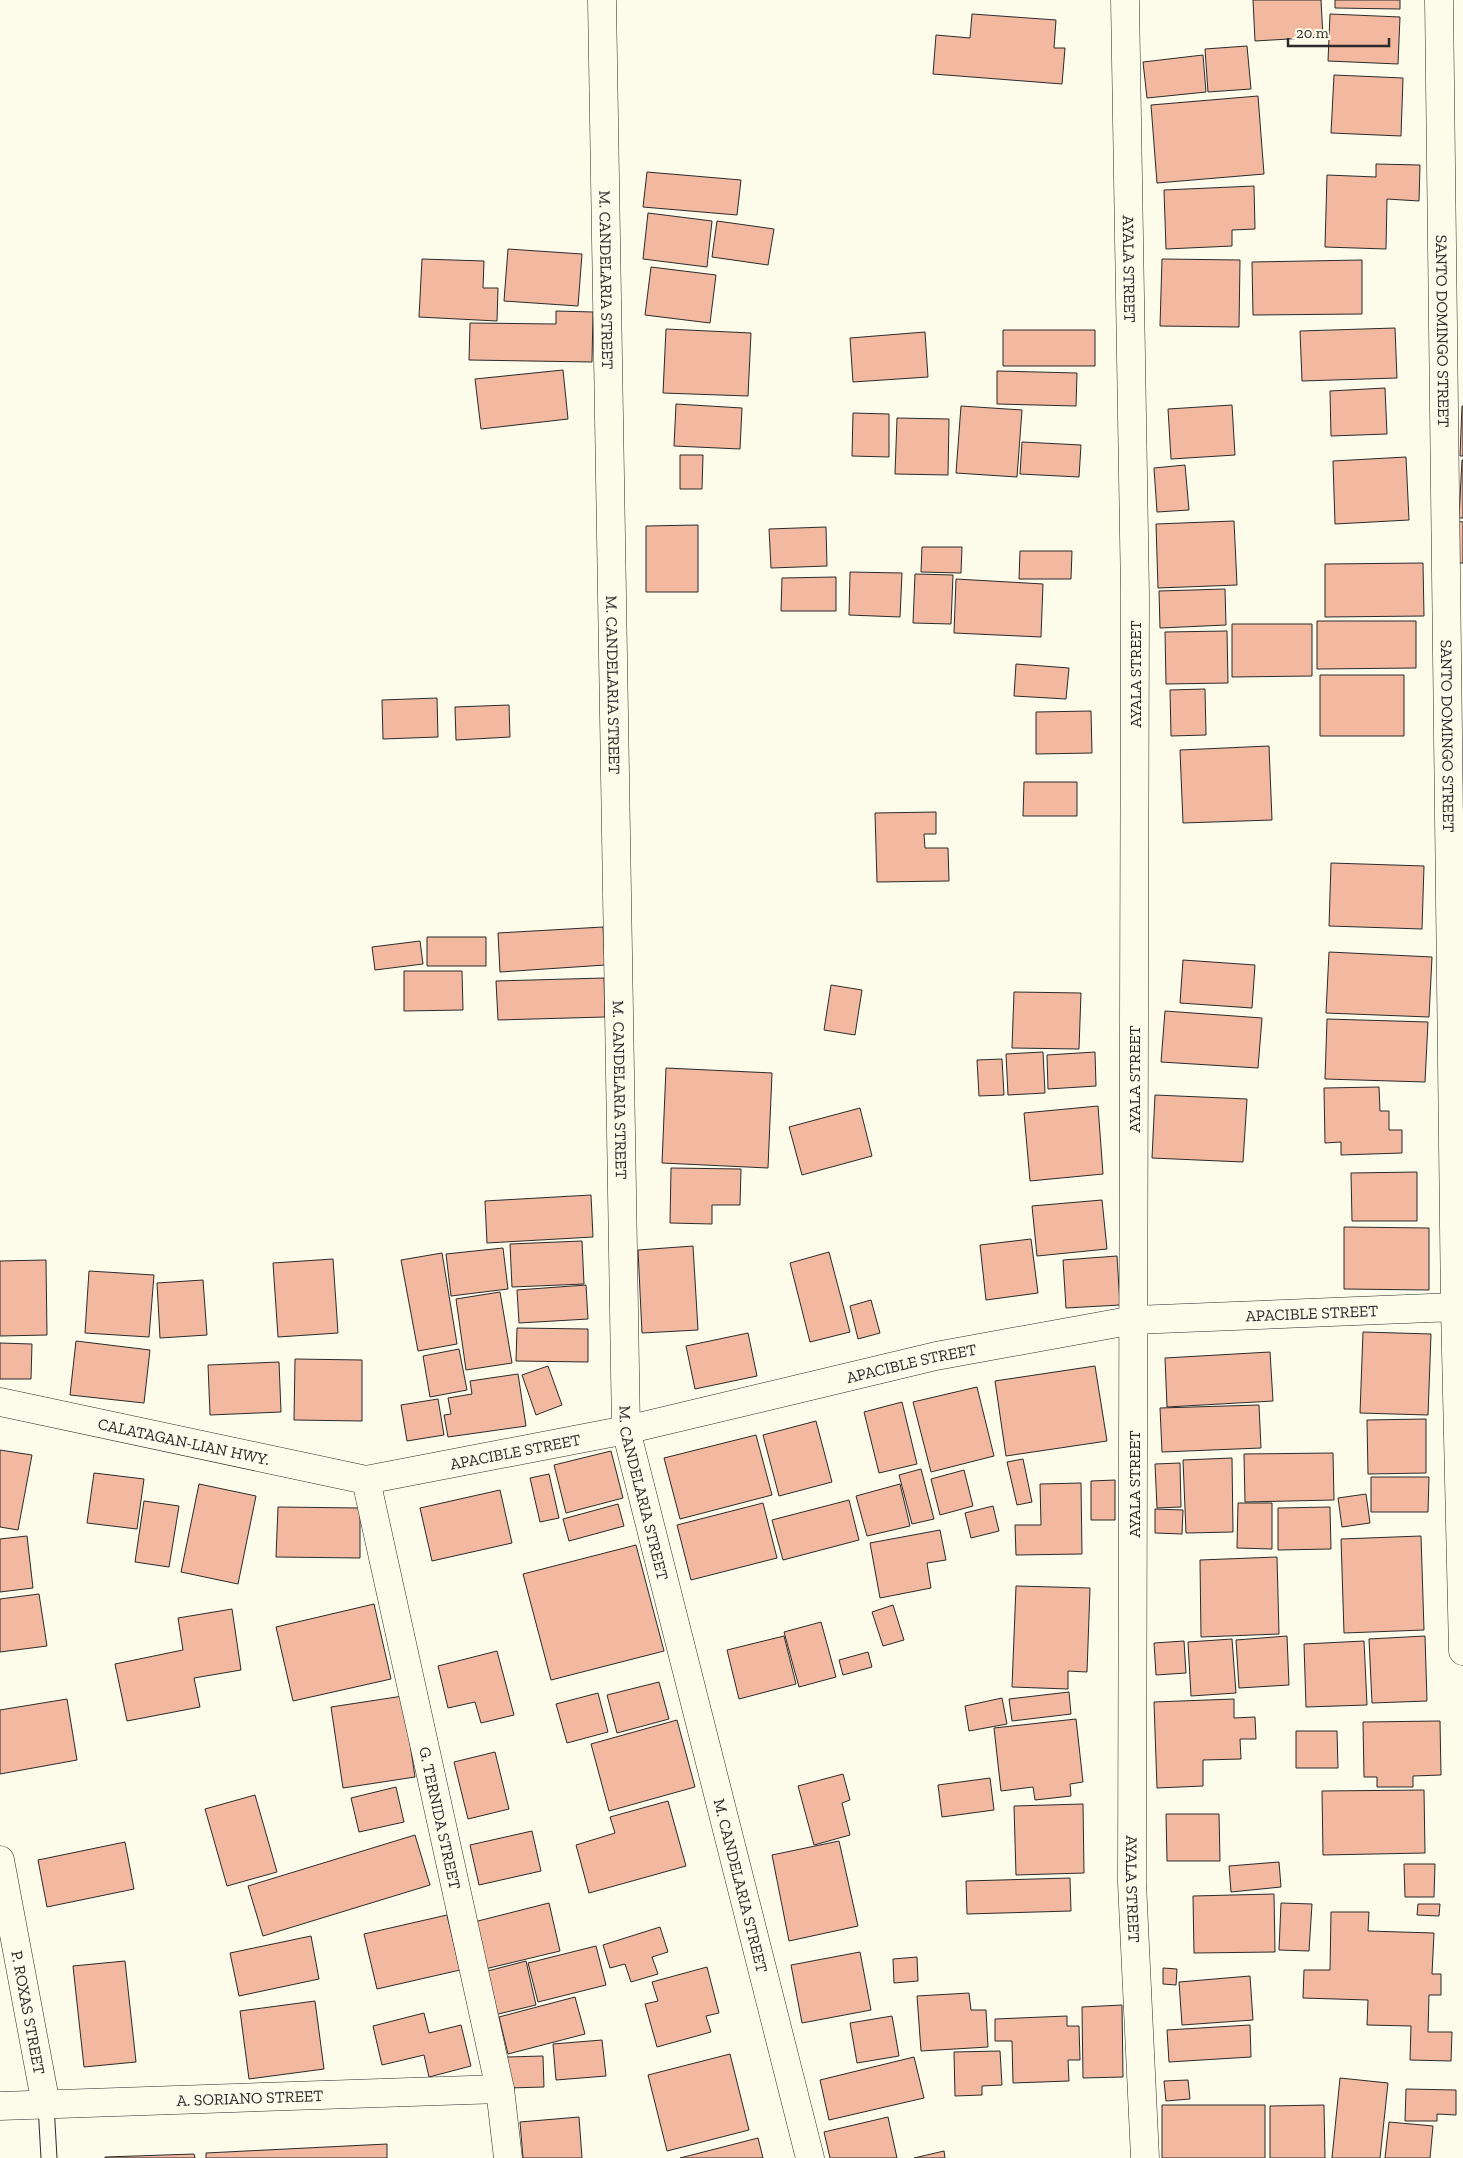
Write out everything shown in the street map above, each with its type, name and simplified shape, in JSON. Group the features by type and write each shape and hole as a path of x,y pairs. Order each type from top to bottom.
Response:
{"street":[{"name":"M. CANDELARIA STREET","path":"602,0 626,1430 810,2158"},
{"name":"AYALA STREET","path":"1125,0 1135,594 1132,1883 1146,2158"},
{"name":"SANTO DOMINGO STREET","path":"1439,0 1453,266 1459,1307 1463,1651"},
{"name":"APACIBLE STREET","path":"366,1480 626,1430 936,1356 1134,1320 1459,1307"},
{"name":"CALATAGAN-LIAN HWY.","path":"0,1402 366,1480"},
{"name":"G. TERNIDA STREET","path":"366,1480 500,2089 508,2158"},
{"name":"P. ROXAS STREET","path":"0,1860 46,2105"},
{"name":"A. SORIANO STREET","path":"0,2106 500,2089"}],"lane":[{"path":"46,2105 49,2158"}],"building":[{"path":"1253,0 1321,0 1323,37 1255,41"},
{"path":"1335,0 1400,0 1400,9 1335,8"},
{"path":"972,14 1056,20 1054,48 1065,48 1062,84 933,74 936,35 970,38"},
{"path":"1330,14 1400,17 1398,64 1328,61"},
{"path":"1247,46 1251,89 1208,92 1205,49"},
{"path":"1203,55 1206,92 1147,98 1143,62"},
{"path":"1334,75 1403,78 1401,136 1331,133"},
{"path":"1258,96 1264,174 1157,183 1151,105"},
{"path":"1376,164 1420,165 1419,201 1387,199 1386,249 1325,247 1327,175 1376,177"},
{"path":"647,172 741,180 737,215 643,207"},
{"path":"1254,186 1255,229 1232,230 1232,246 1166,249 1164,190"},
{"path":"648,213 712,221 707,267 643,259"},
{"path":"717,221 774,229 768,265 712,257"},
{"path":"508,249 582,254 578,306 504,301"},
{"path":"422,259 484,261 483,288 498,288 497,321 419,317"},
{"path":"1162,259 1240,260 1239,327 1160,326"},
{"path":"1362,260 1362,314 1253,315 1252,262"},
{"path":"651,267 716,275 710,323 645,315"},
{"path":"556,311 593,312 592,362 469,360 470,323 556,324"},
{"path":"1395,328 1397,378 1302,381 1300,331"},
{"path":"666,329 751,333 748,396 663,393"},
{"path":"1003,330 1095,330 1095,366 1003,366"},
{"path":"925,332 928,377 853,382 850,338"},
{"path":"563,370 568,419 481,429 475,379"},
{"path":"997,371 1077,373 1076,406 997,404"},
{"path":"1385,388 1387,434 1331,436 1330,391"},
{"path":"676,404 742,408 740,449 674,446"},
{"path":"1232,405 1235,455 1171,459 1168,409"},
{"path":"961,406 1022,410 1017,477 956,473"},
{"path":"1462,406 1463,456 1460,456"},
{"path":"853,413 889,414 889,457 852,456"},
{"path":"897,418 949,419 948,475 895,474"},
{"path":"1022,442 1081,445 1079,477 1020,474"},
{"path":"680,455 703,455 702,489 680,489"},
{"path":"1406,457 1409,520 1335,524 1333,461"},
{"path":"1462,460 1463,518 1459,518"},
{"path":"1185,465 1189,510 1157,512 1154,468"},
{"path":"1234,521 1237,585 1158,588 1156,524"},
{"path":"1456,521 1463,522 1463,563 1453,563"},
{"path":"698,525 698,592 646,592 646,526"},
{"path":"826,527 827,566 771,568 769,529"},
{"path":"922,547 962,547 961,573 921,572"},
{"path":"1020,551 1072,551 1071,579 1019,579"},
{"path":"1423,563 1424,616 1325,617 1325,564"},
{"path":"850,572 902,573 900,617 849,615"},
{"path":"915,574 953,575 951,624 913,623"},
{"path":"836,577 836,611 781,611 782,578"},
{"path":"956,579 1043,584 1041,637 954,633"},
{"path":"1225,589 1226,625 1160,628 1159,591"},
{"path":"1317,621 1416,621 1416,668 1317,669"},
{"path":"1232,624 1312,624 1312,676 1232,677"},
{"path":"1227,631 1228,683 1166,684 1165,632"},
{"path":"1016,664 1069,668 1066,699 1014,696"},
{"path":"1320,675 1404,675 1404,736 1320,736"},
{"path":"1205,689 1206,735 1171,736 1170,690"},
{"path":"437,698 438,737 383,739 382,700"},
{"path":"509,705 510,737 456,740 455,707"},
{"path":"1091,711 1092,753 1036,754 1036,712"},
{"path":"1269,746 1272,820 1183,823 1180,750"},
{"path":"1024,782 1077,782 1077,816 1023,816"},
{"path":"936,812 936,834 924,834 925,848 948,848 949,881 877,882 875,813"},
{"path":"1331,863 1424,866 1422,929 1329,926"},
{"path":"603,927 605,965 500,972 498,933"},
{"path":"427,937 486,937 486,966 427,966"},
{"path":"420,941 423,964 375,970 372,947"},
{"path":"1329,952 1432,957 1429,1017 1326,1013"},
{"path":"1183,960 1255,965 1252,1008 1180,1003"},
{"path":"404,971 462,971 463,1010 404,1011"},
{"path":"604,978 605,1017 498,1020 496,981"},
{"path":"831,985 862,990 855,1035 824,1030"},
{"path":"1014,992 1081,993 1079,1049 1012,1048"},
{"path":"1165,1011 1262,1018 1258,1068 1161,1062"},
{"path":"1327,1019 1428,1022 1425,1082 1325,1079"},
{"path":"1043,1052 1045,1093 1008,1095 1006,1054"},
{"path":"1095,1052 1096,1086 1048,1089 1047,1055"},
{"path":"1002,1059 1004,1095 979,1096 977,1060"},
{"path":"666,1068 772,1073 768,1168 662,1163"},
{"path":"1379,1087 1380,1111 1389,1111 1389,1130 1402,1130 1402,1153 1341,1155 1341,1142 1325,1143 1324,1088"},
{"path":"1155,1095 1247,1099 1243,1162 1152,1158"},
{"path":"1098,1106 1103,1174 1030,1181 1024,1113"},
{"path":"860,1108 872,1156 802,1175 789,1127"},
{"path":"671,1168 741,1169 740,1205 712,1205 712,1224 670,1223"},
{"path":"1417,1172 1417,1221 1352,1221 1351,1173"},
{"path":"591,1195 593,1237 487,1243 485,1201"},
{"path":"1102,1200 1107,1249 1037,1256 1032,1206"},
{"path":"1344,1227 1429,1228 1429,1290 1344,1289"},
{"path":"1031,1239 1038,1293 986,1300 980,1245"},
{"path":"582,1241 584,1284 512,1287 510,1244"},
{"path":"693,1246 698,1330 642,1333 638,1250"},
{"path":"503,1248 508,1289 451,1296 446,1254"},
{"path":"829,1252 850,1332 810,1342 790,1263"},
{"path":"442,1253 457,1344 418,1351 401,1260"},
{"path":"1117,1256 1120,1305 1066,1308 1063,1260"},
{"path":"333,1259 338,1333 278,1337 273,1263"},
{"path":"46,1260 47,1335 0,1336 0,1261"},
{"path":"89,1271 154,1275 149,1337 85,1333"},
{"path":"203,1280 207,1335 160,1338 157,1283"},
{"path":"586,1285 588,1319 519,1323 517,1290"},
{"path":"500,1292 512,1363 466,1370 456,1299"},
{"path":"871,1300 880,1333 858,1339 850,1306"},
{"path":"517,1328 588,1329 588,1362 516,1361"},
{"path":"1363,1332 1431,1334 1428,1415 1360,1413"},
{"path":"748,1333 757,1376 695,1389 686,1346"},
{"path":"76,1341 150,1350 144,1403 70,1395"},
{"path":"0,1343 32,1344 31,1379 0,1379"},
{"path":"459,1349 467,1390 430,1397 423,1356"},
{"path":"1270,1352 1273,1401 1167,1407 1165,1358"},
{"path":"295,1359 362,1360 362,1421 294,1420"},
{"path":"279,1362 281,1412 210,1415 208,1365"},
{"path":"548,1366 562,1405 536,1415 522,1375"},
{"path":"1095,1366 1107,1441 1006,1456 995,1381"},
{"path":"518,1374 526,1426 448,1437 444,1415 451,1414 448,1398 472,1394 470,1381"},
{"path":"977,1387 994,1456 931,1472 913,1402"},
{"path":"438,1399 444,1435 407,1441 401,1405"},
{"path":"902,1402 917,1464 879,1473 864,1412"},
{"path":"1259,1405 1261,1448 1162,1452 1160,1408"},
{"path":"1426,1419 1426,1473 1368,1474 1367,1420"},
{"path":"816,1421 832,1482 779,1496 763,1435"},
{"path":"756,1435 772,1495 680,1519 664,1458"},
{"path":"0,1450 32,1455 18,1530 0,1527"},
{"path":"611,1451 623,1498 566,1513 554,1465"},
{"path":"1333,1453 1334,1500 1245,1502 1244,1454"},
{"path":"1232,1458 1233,1532 1186,1533 1183,1460"},
{"path":"1023,1459 1032,1502 1017,1505 1007,1462"},
{"path":"1180,1463 1181,1507 1157,1508 1155,1464"},
{"path":"921,1469 934,1519 912,1524 899,1475"},
{"path":"964,1470 973,1506 940,1515 931,1479"},
{"path":"94,1473 144,1479 137,1529 87,1523"},
{"path":"549,1474 559,1518 540,1522 530,1478"},
{"path":"1371,1477 1429,1477 1428,1512 1371,1512"},
{"path":"1115,1480 1115,1520 1091,1520 1091,1481"},
{"path":"1081,1483 1082,1554 1016,1555 1015,1525 1041,1525 1040,1484"},
{"path":"199,1484 256,1496 238,1584 181,1572"},
{"path":"900,1484 910,1526 867,1536 856,1496"},
{"path":"500,1490 512,1543 432,1561 420,1508"},
{"path":"1366,1494 1370,1523 1342,1527 1338,1498"},
{"path":"849,1500 859,1540 783,1560 772,1520"},
{"path":"144,1501 179,1506 169,1567 135,1562"},
{"path":"763,1503 777,1558 691,1580 677,1525"},
{"path":"1238,1503 1272,1503 1272,1549 1237,1548"},
{"path":"618,1504 624,1526 569,1541 563,1519"},
{"path":"993,1506 999,1531 971,1538 965,1513"},
{"path":"278,1507 360,1508 360,1558 276,1557"},
{"path":"1330,1507 1331,1549 1278,1550 1278,1508"},
{"path":"1155,1509 1183,1510 1182,1534 1155,1533"},
{"path":"940,1530 946,1560 927,1563 931,1588 880,1598 870,1543"},
{"path":"27,1536 33,1588 0,1592 0,1539"},
{"path":"1421,1536 1424,1630 1344,1633 1341,1539"},
{"path":"636,1545 664,1651 551,1680 523,1574"},
{"path":"1277,1557 1279,1634 1201,1637 1200,1560"},
{"path":"1016,1586 1090,1588 1087,1672 1068,1671 1068,1689 1012,1687"},
{"path":"39,1594 47,1646 0,1652 0,1599"},
{"path":"374,1604 391,1679 293,1701 276,1627"},
{"path":"893,1605 904,1640 883,1646 872,1612"},
{"path":"232,1609 241,1670 194,1678 200,1707 127,1721 115,1664 183,1650 178,1618"},
{"path":"821,1622 836,1677 799,1687 784,1632"},
{"path":"784,1636 796,1684 739,1699 727,1650"},
{"path":"1287,1636 1289,1685 1239,1688 1236,1640"},
{"path":"1425,1636 1427,1701 1372,1703 1369,1639"},
{"path":"1232,1639 1236,1693 1191,1696 1188,1642"},
{"path":"1184,1641 1186,1673 1156,1675 1154,1643"},
{"path":"1364,1641 1367,1705 1306,1707 1304,1644"},
{"path":"497,1651 514,1715 481,1723 475,1702 448,1708 438,1666"},
{"path":"868,1652 872,1667 843,1675 839,1660"},
{"path":"659,1682 669,1719 617,1733 607,1695"},
{"path":"1069,1692 1071,1714 1012,1721 1009,1699"},
{"path":"598,1693 608,1732 567,1743 556,1704"},
{"path":"403,1696 415,1777 343,1788 331,1707"},
{"path":"1002,1698 1007,1724 969,1731 965,1706"},
{"path":"67,1699 77,1760 0,1774 0,1710"},
{"path":"1234,1699 1234,1718 1255,1717 1256,1739 1240,1739 1241,1759 1203,1760 1203,1786 1157,1788 1154,1702"},
{"path":"1076,1719 1083,1782 1070,1784 1071,1796 1035,1800 1033,1787 1001,1791 994,1728"},
{"path":"677,1720 695,1787 609,1811 591,1744"},
{"path":"1440,1721 1441,1775 1413,1776 1413,1787 1377,1787 1377,1777 1364,1777 1363,1722"},
{"path":"1296,1731 1337,1731 1338,1768 1296,1768"},
{"path":"495,1752 509,1809 468,1819 454,1762"},
{"path":"843,1774 850,1800 842,1803 850,1835 814,1845 798,1786"},
{"path":"990,1778 994,1810 942,1817 938,1785"},
{"path":"396,1787 404,1822 359,1832 351,1798"},
{"path":"1424,1790 1425,1853 1323,1855 1322,1791"},
{"path":"255,1795 277,1872 227,1886 205,1809"},
{"path":"668,1801 686,1866 589,1893 576,1845 615,1833 610,1817"},
{"path":"1083,1804 1084,1873 1016,1875 1014,1806"},
{"path":"1166,1814 1219,1814 1220,1861 1167,1861"},
{"path":"532,1831 541,1871 479,1885 470,1845"},
{"path":"415,1835 430,1885 263,1936 248,1886"},
{"path":"839,1841 858,1926 789,1941 772,1855"},
{"path":"125,1842 134,1889 47,1907 38,1860"},
{"path":"1279,1862 1281,1887 1231,1892 1229,1866"},
{"path":"1404,1864 1435,1864 1434,1897 1405,1897"},
{"path":"1070,1878 1071,1911 967,1914 966,1881"},
{"path":"1274,1894 1275,1952 1194,1953 1193,1896"},
{"path":"549,1903 560,1951 485,1969 474,1922"},
{"path":"1281,1903 1312,1904 1309,1951 1279,1950"},
{"path":"1418,1904 1440,1904 1439,1916 1417,1915"},
{"path":"1331,1912 1369,1912 1368,1931 1434,1933 1432,1974 1441,1974 1441,1995 1429,1995 1428,2032 1452,2032 1451,2061 1410,2060 1411,2026 1367,2025 1368,2000 1303,1998 1304,1970 1330,1970"},
{"path":"447,1915 460,1970 377,1989 364,1934"},
{"path":"660,1927 668,1952 652,1957 658,1974 631,1982 625,1964 610,1968 603,1945"},
{"path":"311,1936 319,1979 239,1996 230,1953"},
{"path":"596,1946 606,1985 538,2002 528,1963"},
{"path":"860,1952 871,2010 802,2023 791,1965"},
{"path":"917,1957 918,1981 894,1983 893,1959"},
{"path":"125,1961 136,2062 84,2067 73,1966"},
{"path":"526,1961 536,2005 494,2015 484,1972"},
{"path":"707,1967 719,2013 706,2016 711,2032 657,2047 645,2004 658,2001 652,1982"},
{"path":"1163,1968 1177,1969 1176,1985 1163,1984"},
{"path":"1250,1976 1253,2020 1182,2025 1179,1982"},
{"path":"969,1993 971,2010 986,2010 988,2047 921,2051 917,1996"},
{"path":"575,1997 585,2034 508,2054 499,2017"},
{"path":"315,2001 324,2069 249,2079 240,2011"},
{"path":"1122,2005 1123,2077 1083,2078 1082,2007"},
{"path":"424,2013 429,2033 461,2025 471,2066 429,2077 424,2055 382,2065 373,2026"},
{"path":"892,2016 899,2056 857,2063 850,2023"},
{"path":"1067,2016 1067,2026 1079,2026 1080,2060 1068,2060 1069,2081 1013,2083 1012,2041 995,2041 995,2019"},
{"path":"1250,2025 1251,2057 1169,2062 1167,2030"},
{"path":"602,2040 606,2076 556,2080 553,2044"},
{"path":"1000,2051 1002,2085 982,2086 982,2095 955,2096 954,2052"},
{"path":"730,2054 749,2130 667,2151 648,2075"},
{"path":"543,2056 544,2087 508,2088 507,2057"},
{"path":"914,2057 924,2098 829,2120 820,2080"},
{"path":"1340,2078 1388,2083 1380,2158 1332,2158"},
{"path":"1188,2080 1190,2099 1166,2101 1164,2081"},
{"path":"1406,2089 1456,2090 1456,2115 1437,2114 1437,2121 1405,2121"},
{"path":"1162,2105 1265,2105 1265,2158 1162,2158"},
{"path":"1324,2105 1325,2158 1270,2158 1270,2106"},
{"path":"579,2117 582,2158 523,2158 520,2122"},
{"path":"888,2117 897,2158 830,2158 824,2132"},
{"path":"1389,2122 1433,2126 1430,2158 1385,2158"},
{"path":"758,2138 763,2158 680,2158"},
{"path":"387,2144 387,2158 206,2158 206,2153"},
{"path":"944,2151 945,2158 914,2158"},
{"path":"194,2154 195,2158 105,2158 105,2157"}]}
